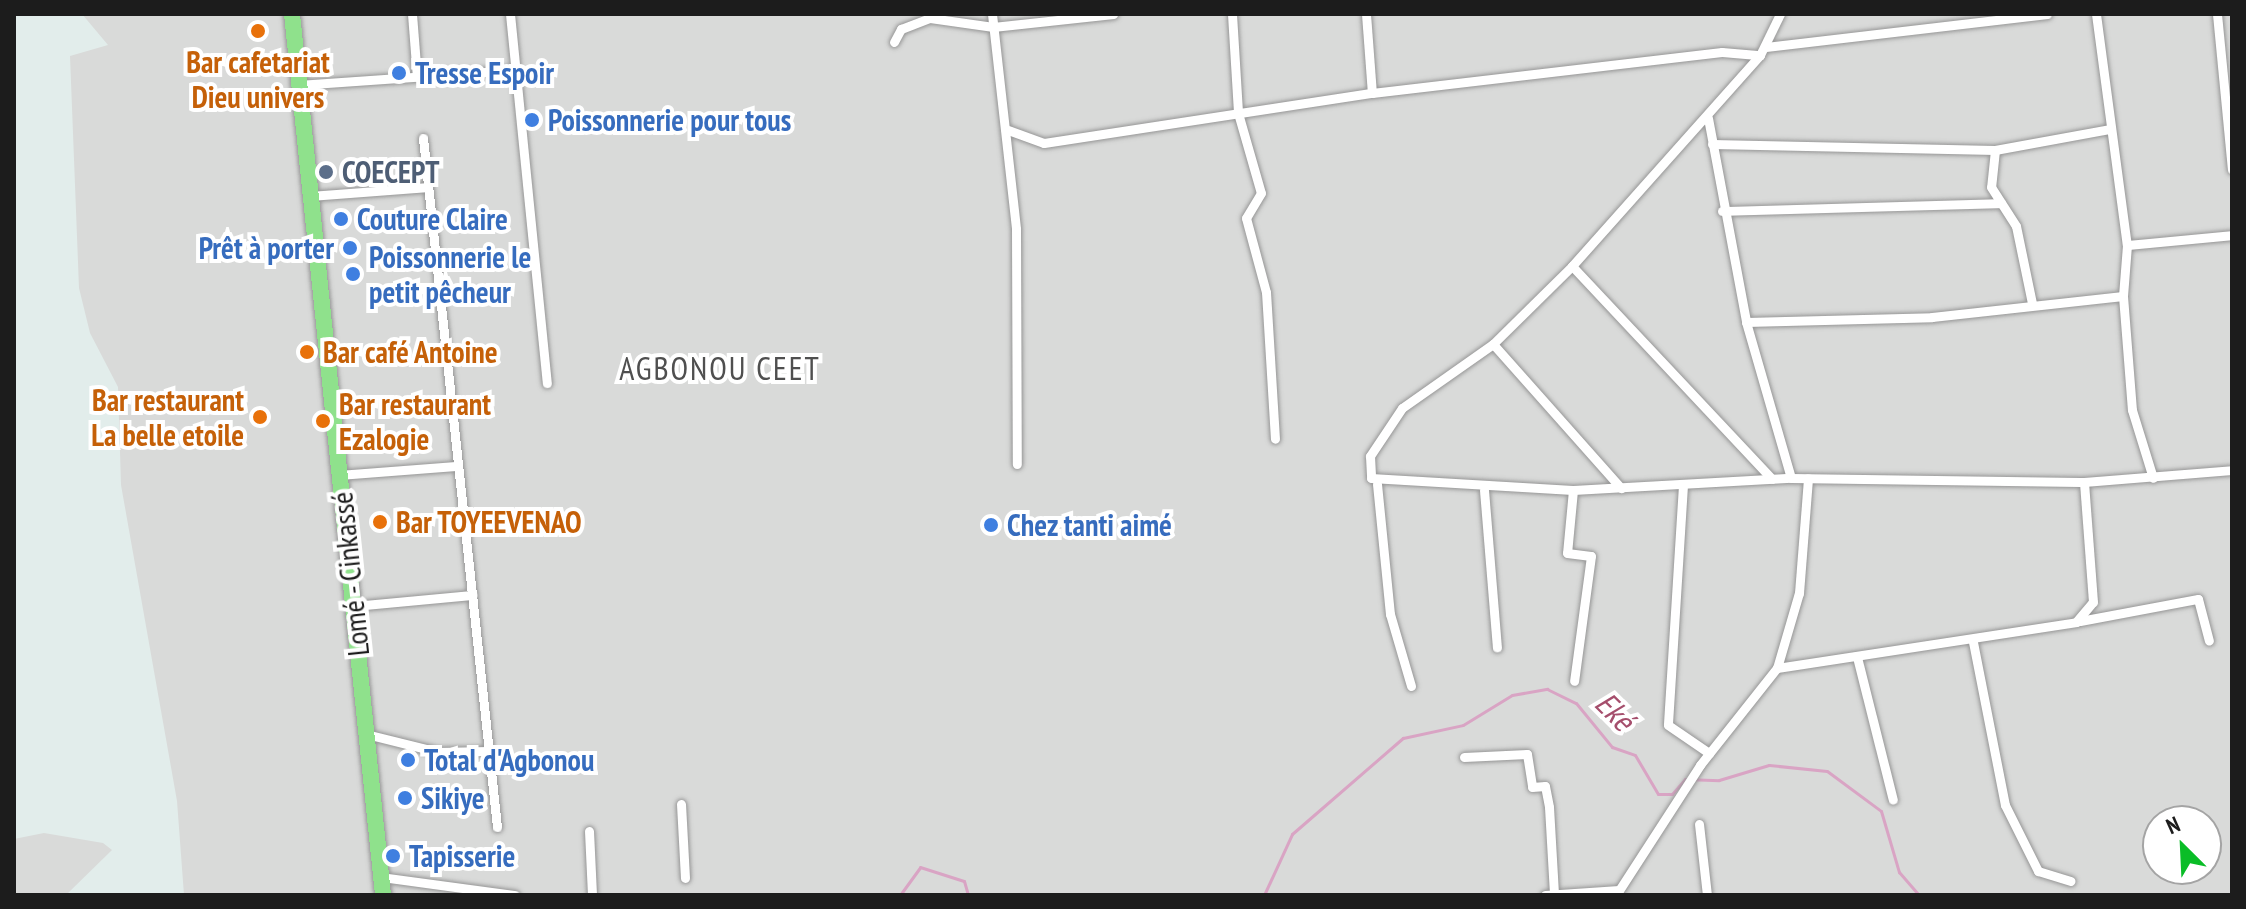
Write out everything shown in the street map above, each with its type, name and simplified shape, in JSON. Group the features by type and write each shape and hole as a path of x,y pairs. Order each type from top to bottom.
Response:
{"highway":[{"name":"Lomé - Cinkassé","path":"292,14 383,895"}],"street":[{"path":"412,14 417,77"},
{"path":"510,14 512,70 547,383"},
{"path":"992,14 1008,130 1016,229 1017,464"},
{"path":"894,42 901,29 930,18 993,27 1113,14"},
{"path":"1232,14 1238,113 1261,193 1246,218 1266,292 1275,439"},
{"path":"1366,14 1372,93"},
{"path":"1780,14 1763,51 1708,118 1572,266 1493,344 1402,408 1367,468 1383,483 1425,480 1484,490 1573,490 1791,478 2084,482 2232,470"},
{"path":"1008,130 1044,143 1372,93 1722,52 1763,51 2047,14"},
{"path":"2096,14 2109,129 2127,245 2123,296 2132,410 2153,478"},
{"path":"2217,14 2232,169"},
{"path":"299,85 512,70"},
{"path":"1708,118 1722,211 1746,322 1791,478"},
{"path":"1712,144 1995,150 2109,129"},
{"path":"423,138 497,827"},
{"path":"1995,150 1991,187 2016,226 2032,303"},
{"path":"311,196 428,187"},
{"path":"1722,211 2001,203"},
{"path":"2127,245 2232,235"},
{"path":"1572,266 1772,479"},
{"path":"1746,322 1932,317 2032,303 2123,296"},
{"path":"1493,344 1621,488"},
{"path":"340,475 458,466"},
{"path":"1464,757 1527,754 1532,787 1545,786 1547,797 1549,894 1617,893 1684,796 1700,765 1777,668 1799,593 1808,478"},
{"path":"2076,622 2093,602 2084,482"},
{"path":"1377,484 1390,614 1411,686"},
{"path":"1683,485 1668,725 1709,753"},
{"path":"1484,490 1497,647"},
{"path":"1573,490 1567,553 1591,556 1574,681"},
{"path":"353,606 472,595"},
{"path":"1777,668 1973,642 2198,599 2209,641"},
{"path":"1973,642 2005,805 2038,871 2071,881"},
{"path":"1857,657 1893,800"},
{"path":"366,734 438,752 488,751"},
{"path":"681,804 685,878"},
{"path":"1699,824 1707,895"},
{"path":"589,831 592,895"},
{"path":"381,877 515,895"}],"shaded area":[{"path":"82,14 2232,14 2232,895 184,895 177,801 121,485 118,387 90,333 79,288 70,56 108,45"},
{"path":"44,833 103,843 112,850 66,895 14,895 14,839"}],"waterway":[{"name":"Eké","path":"1264,895 1292,834 1403,738 1463,725 1512,695 1547,689 1576,703 1612,747 1635,755 1658,794 1672,794 1685,779 1719,780 1769,765 1827,771 1881,811 1899,872 1919,895"},
{"name":"Eké","path":"900,895 920,867 964,881 968,895"}],"place":[{"name":"Bar cafetariat Dieu univers","path":"258,31"},
{"name":"Tresse Espoir","path":"399,73"},
{"name":"Poissonnerie pour tous","path":"532,120"},
{"name":"COECEPT","path":"326,172"},
{"name":"Couture Claire","path":"341,219"},
{"name":"Prêt à porter","path":"350,248"},
{"name":"Poissonnerie le petit pêcheur","path":"353,274"},
{"name":"Bar café Antoine","path":"307,352"},
{"name":"Bar restaurant La belle etoile","path":"260,417"},
{"name":"Bar restaurant Ezalogie","path":"323,421"},
{"name":"Bar TOYEEVENAO","path":"380,522"},
{"name":"Chez tanti aimé","path":"991,525"},
{"name":"Total d'Agbonou","path":"408,760"},
{"name":"Sikiye","path":"405,798"},
{"name":"Tapisserie","path":"393,856"}],"district":[{"name":"AGBONOU CEET","path":"720,368"}]}
